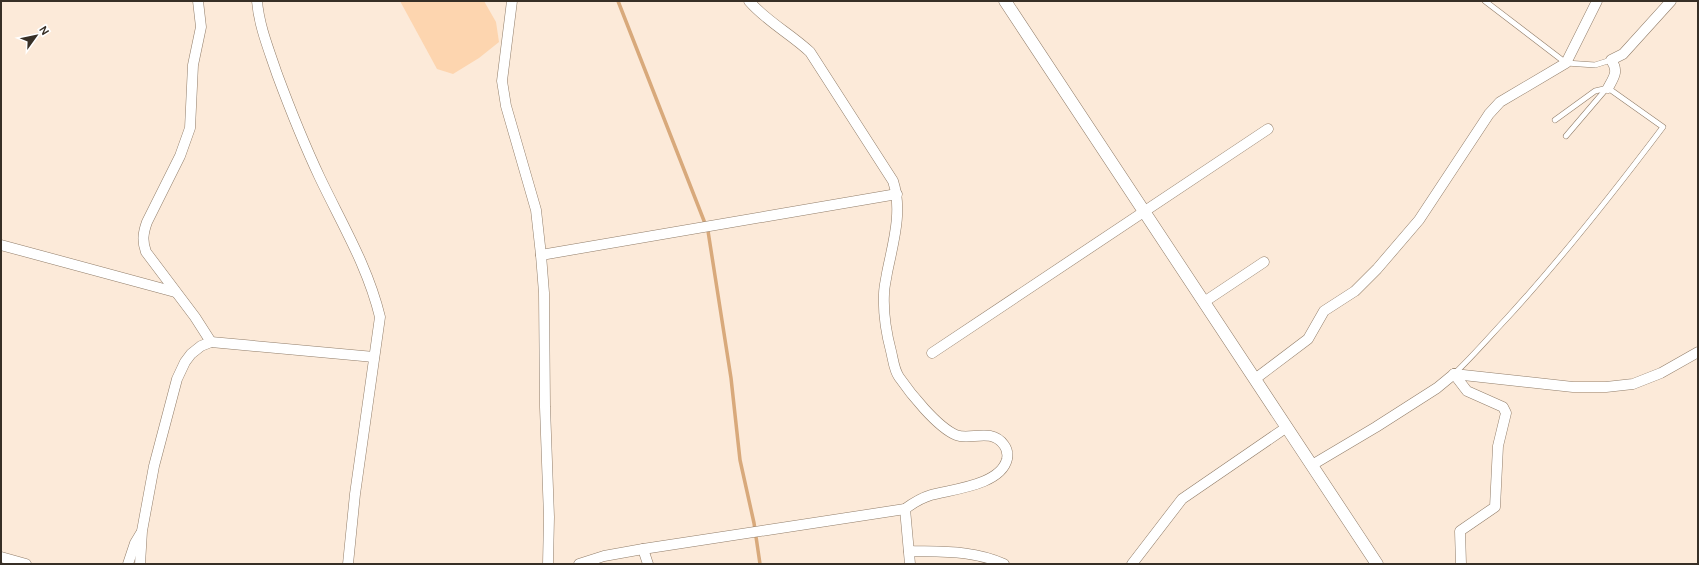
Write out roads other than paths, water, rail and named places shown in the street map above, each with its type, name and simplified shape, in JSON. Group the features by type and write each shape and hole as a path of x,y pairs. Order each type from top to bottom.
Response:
{"street":[{"path":"198,1 201,27 193,65 190,128 180,156 147,222 143,233 143,243 146,252 195,317 211,342"},
{"path":"257,1 262,32 292,115 320,178 360,259 374,295 380,317 355,494 348,564"},
{"path":"512,1 502,81 506,106 536,210 541,255 544,293 545,407 549,517 548,564"},
{"path":"579,564 604,556 643,549 905,509 914,501 931,495 957,490 983,482 998,473 1004,467 1007,458 1007,449 1000,440 990,436 956,435 933,419 898,375 885,330 884,293 898,212 897,194 893,181 810,52 796,39 756,9 749,1"},
{"path":"1005,1 1377,564"},
{"path":"1255,379 1308,339 1324,310 1355,291 1378,269 1419,220 1493,110 1500,102 1566,63 1597,1"},
{"path":"1608,88 1616,74 1616,67 1611,60 1623,54 1671,1"},
{"path":"932,353 1268,129"},
{"path":"541,255 897,194"},
{"path":"1,245 175,292"},
{"path":"1204,302 1264,262"},
{"path":"140,564 142,531 154,466 177,379 185,362 191,354 201,346 211,342 374,357"},
{"path":"1312,465 1437,388 1454,374 1572,387 1606,387 1633,384 1661,373 1698,352"},
{"path":"1454,374 1467,391 1503,407 1506,413 1498,446 1495,507 1460,531 1461,564"},
{"path":"1132,564 1182,499 1287,428"},
{"path":"905,509 910,564"},
{"path":"128,564 135,543 142,531"},
{"path":"643,549 648,564"},
{"path":"909,551 970,553 1004,564"},
{"path":"1,558 26,564"}],"lane":[{"path":"1485,1 1566,63 1595,66 1611,60"},
{"path":"1566,136 1608,88"},
{"path":"1454,374 1522,302 1563,254 1663,126 1608,88 1595,91 1555,120"}],"waterway":[{"path":"618,1 708,231 731,378 740,460 754,523 760,564"}]}
